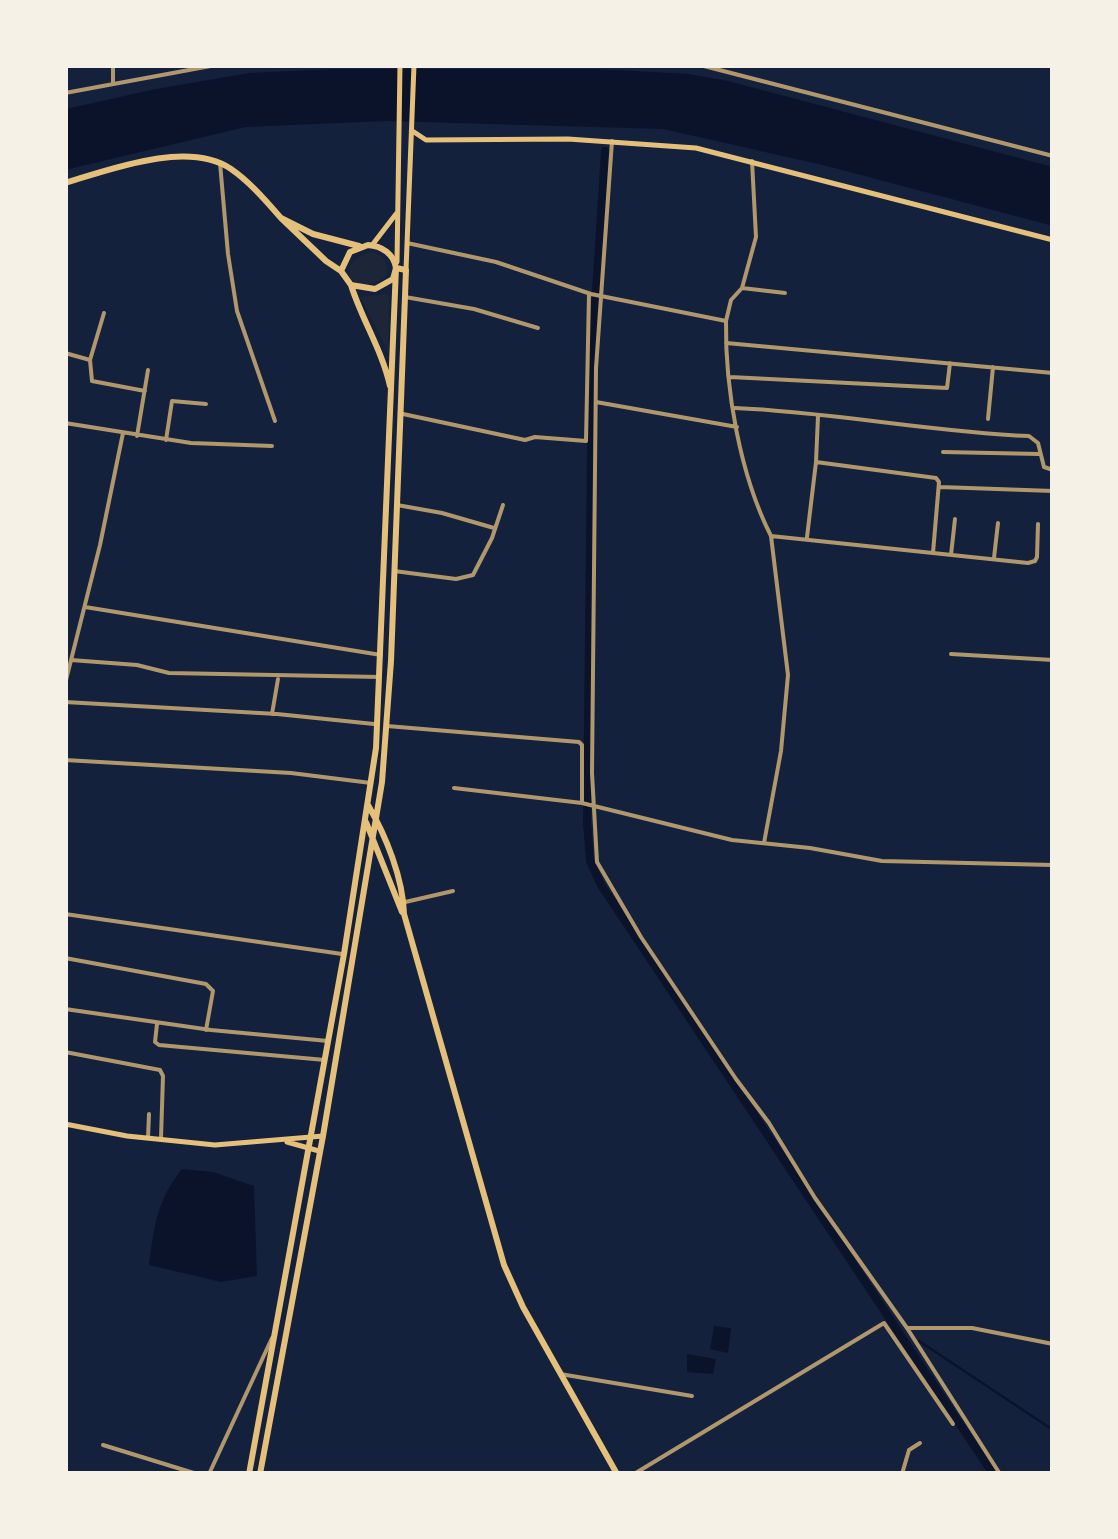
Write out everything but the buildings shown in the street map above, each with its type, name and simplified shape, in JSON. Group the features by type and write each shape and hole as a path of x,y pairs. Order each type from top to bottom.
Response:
{"highway":[{"path":"65,183 176,156 204,157 220,163 242,178 326,261 342,271 382,354 392,398"},
{"path":"249,1474 326,1060 382,726 380,677 396,268 390,254 372,245 358,246 313,234 282,218"},
{"path":"342,271 347,256 358,246"},
{"path":"260,1474 323,1136 376,819 394,571 405,298 406,270 396,268"},
{"path":"351,284 367,290 382,287 393,279 396,268"},
{"path":"368,804 404,914 497,1244 523,1308 618,1474"},
{"path":"365,821 400,903"},
{"path":"367,881 390,882"}],"main road":[{"path":"396,268 400,65"},
{"path":"406,270 414,65"},
{"path":"414,129 426,140"},
{"path":"413,151 426,140 674,144 1053,240"},
{"path":"372,245 398,211"},
{"path":"65,1124 148,1138 226,1145 323,1136"},
{"path":"284,1141 320,1152"}],"street":[{"path":"113,65 113,83"},
{"path":"65,93 216,65"},
{"path":"700,65 1053,156"},
{"path":"612,141 596,402 592,805 597,862 619,902 769,1123 815,1198 907,1328 1000,1474"},
{"path":"752,161 756,237 742,288 731,300 726,343 747,482 771,536 788,674 781,752 764,844"},
{"path":"220,163 236,305 275,420"},
{"path":"407,243 496,262 590,294 726,321"},
{"path":"742,288 785,293"},
{"path":"400,413 526,440 535,437 586,442 590,294"},
{"path":"405,298 474,309 538,328"},
{"path":"104,313 90,360 92,381 144,391"},
{"path":"726,343 1053,372"},
{"path":"65,353 90,360"},
{"path":"730,377 947,388 950,363"},
{"path":"988,419 993,367"},
{"path":"137,436 148,370"},
{"path":"166,440 172,401 206,404"},
{"path":"596,402 737,427"},
{"path":"734,408 956,433 1029,436 1038,443 1044,468 1053,470"},
{"path":"807,539 818,416"},
{"path":"65,423 166,440 272,446"},
{"path":"65,684 123,434"},
{"path":"944,452 1039,454"},
{"path":"816,462 936,478 940,487 933,552"},
{"path":"940,487 1053,491"},
{"path":"394,571 464,579 473,575 496,529 503,505"},
{"path":"397,506 442,513 496,529"},
{"path":"951,555 954,519"},
{"path":"994,560 998,524"},
{"path":"771,536 1036,561 1038,524"},
{"path":"84,607 381,655"},
{"path":"951,654 1053,660"},
{"path":"71,660 138,665 169,673 380,677"},
{"path":"272,714 278,677"},
{"path":"65,702 272,714 579,742 582,803"},
{"path":"65,760 291,773 371,783"},
{"path":"454,788 582,803 732,840 899,862 1053,865"},
{"path":"400,903 452,891"},
{"path":"65,914 344,954"},
{"path":"65,958 206,984 212,991 206,1030"},
{"path":"65,1009 206,1030 329,1041"},
{"path":"157,1022 155,1038 159,1046 326,1060"},
{"path":"65,1052 160,1070 161,1139"},
{"path":"148,1138 149,1114"},
{"path":"634,1474 883,1323 914,1362 953,1424"},
{"path":"907,1328 972,1328 1053,1344"},
{"path":"208,1474 276,1329"},
{"path":"914,1362 924,1356"},
{"path":"560,1374 692,1396"},
{"path":"902,1474 909,1450 920,1443"},
{"path":"102,1445 197,1474"}],"shaded area":[{"path":"334,69 597,69 689,74 728,81 1053,167 1053,226 827,166 663,129 386,121 246,127 65,170 65,109 249,73"},
{"path":"371,252 384,260 386,276 373,284 358,283 350,277 350,265"},
{"path":"361,297 389,297 388,352"},
{"path":"182,1169 213,1172 254,1186 257,1276 221,1282 149,1265 158,1214"},
{"path":"714,1326 731,1328 728,1353 710,1349"},
{"path":"687,1354 716,1359 713,1374 687,1372"}],"waterway":[{"path":"605,151 592,354 587,823 590,861 601,885 993,1474"},
{"path":"919,1341 1053,1430"}]}
